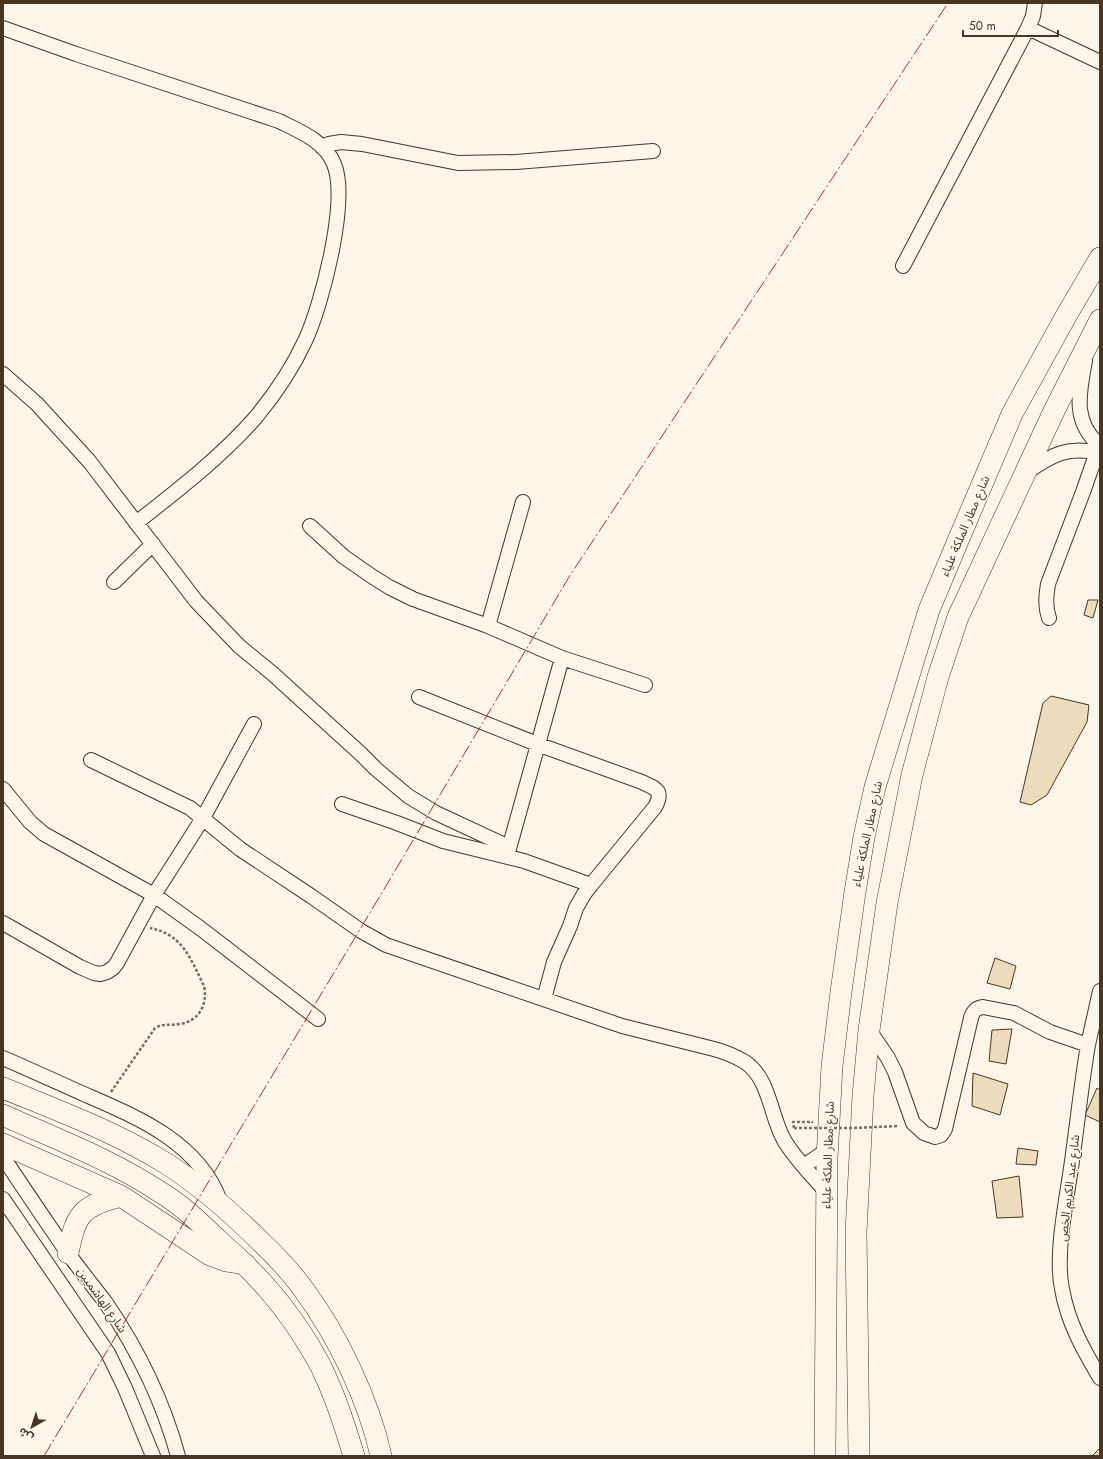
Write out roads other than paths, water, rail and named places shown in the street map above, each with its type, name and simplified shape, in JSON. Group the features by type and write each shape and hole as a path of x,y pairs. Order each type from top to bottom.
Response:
{"highway":[{"name":"شارع مطار الملكة علياء","path":"825,1456 826,1192 832,1066 840,992 864,837 875,787 929,610 1012,414 1100,258"},
{"path":"859,1456 856,1232 861,1127 869,1030 887,903 912,775 938,677 958,617 1054,410 1100,320"},
{"path":"3,1088 96,1127 138,1148 190,1180 221,1203 278,1259 305,1290 338,1345 355,1378 370,1417 382,1456"},
{"path":"3,1115 103,1160 160,1192 179,1204 246,1264 283,1306 323,1370 343,1420 354,1456"},
{"path":"3,1144 121,1196 210,1255 226,1261 246,1264"},
{"path":"68,1253 74,1226 82,1213 95,1203 121,1196"},
{"path":"859,1419 870,1456"}],"street":[{"path":"903,266 1028,28 1033,16 1035,3"},
{"path":"3,28 76,54 278,121 307,135 322,146 334,164 340,186 337,218 323,288 305,341 274,392 256,417 193,479 136,523"},
{"path":"1028,28 1100,62"},
{"path":"322,146 341,142 362,144 458,163 516,162 653,151"},
{"path":"1090,341 1079,396 1082,421 1099,450"},
{"path":"3,374 37,404 89,461 196,601 239,646 273,674 391,783 417,802 524,861 590,885"},
{"path":"1024,475 1042,461 1062,452 1099,450"},
{"path":"1049,618 1046,608 1048,584 1099,450"},
{"path":"488,626 523,502"},
{"path":"310,526 344,557 389,587 413,599 488,626 562,658 645,685"},
{"path":"114,582 153,544"},
{"path":"508,852 562,658"},
{"path":"419,697 537,744 642,782 655,788 659,793 660,798 655,806 590,885 576,908 570,926 554,962 544,998"},
{"path":"3,923 80,968 100,974 113,968 154,895 203,818 254,724"},
{"path":"91,760 186,806 203,818 240,849 374,939 401,951 544,998 622,1026 714,1049 737,1057 746,1063 758,1076 764,1086 784,1138 804,1166 826,1192"},
{"path":"3,789 30,822 44,834 154,895 200,928 318,1019"},
{"path":"342,804 443,840 508,852"},
{"name":"شارع عبد الكريم الخص","path":"1100,991 1088,1045 1065,1207 1060,1268 1061,1288 1073,1329 1100,1378"},
{"path":"869,1030 892,1065 913,1123 924,1133 935,1137 941,1135 945,1129 972,1016 978,1008 983,1007 1014,1013 1050,1032 1088,1045"},
{"path":"3,1058 136,1117 162,1132 176,1142 204,1172 216,1190 221,1203"},
{"path":"866,1067 873,1061 892,1065"},
{"path":"804,1166 827,1150"},
{"name":"شارع الهاشميين","path":"3,1157 68,1253 106,1304 127,1336 156,1391 168,1422 178,1456"},
{"name":"شارع الهاشميين","path":"3,1199 108,1353 125,1388 153,1456"}]}
